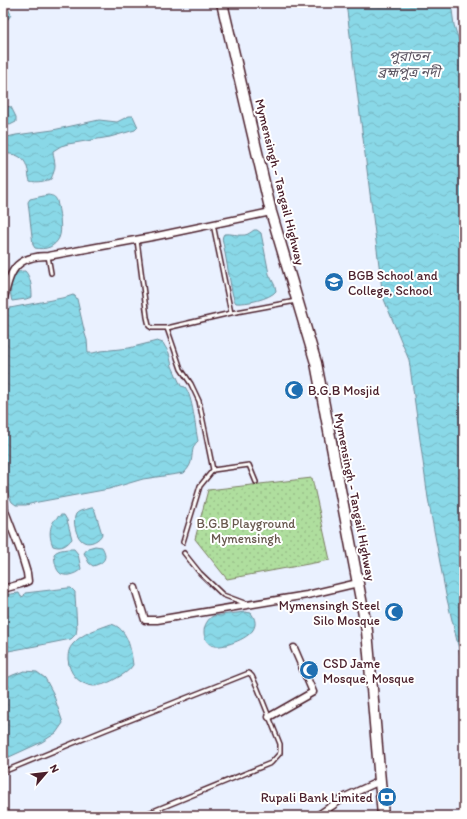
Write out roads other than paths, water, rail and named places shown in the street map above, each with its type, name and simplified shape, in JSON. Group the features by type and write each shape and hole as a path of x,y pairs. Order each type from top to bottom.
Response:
{"highway":[{"name":"Mymensingh - Tangail Highway","path":"222,3 271,212 316,363 367,631 383,816"}],"street":[{"path":"3,302 9,280 17,265 25,259 137,239 271,212"},
{"path":"3,493 6,520 20,550 28,580 21,584 3,589"},
{"path":"135,588 144,620 157,620 307,595 358,584"},
{"path":"269,716 313,692 294,648"},
{"path":"317,816 345,797 380,781"}],"lane":[{"path":"213,224 231,313"},
{"path":"137,239 146,317 149,326 152,328 167,328 231,313 298,301"},
{"path":"48,256 51,273"},
{"path":"167,328 181,369 191,384 199,401 213,470"},
{"path":"183,542 200,486 213,470 248,465 256,482"},
{"path":"184,553 200,573 224,595 250,605"},
{"path":"3,772 249,673 258,688 280,744 280,753 271,763 141,816"}],"water":[{"path":"3,3 6,3 11,15 8,19 3,21"},
{"name":"পুরাতন ব্রহ্মপুত্র নদী","path":"346,3 451,3 454,25 464,57 464,670 446,595 428,498 409,360 383,297"},
{"path":"3,107 11,107 16,117 16,122 10,125 6,124 3,120"},
{"path":"129,116 133,116 138,127 135,130 110,137 68,144 53,151 55,169 51,179 49,180 38,182 30,181 28,169 24,160 15,155 3,154 3,138 53,130 99,120 117,122"},
{"path":"48,195 54,196 57,201 61,230 59,238 53,245 42,249 35,248 33,245 28,202 30,199"},
{"path":"254,230 261,233 269,274 276,291 269,296 258,300 246,303 236,303 232,292 222,240 224,234 245,235"},
{"path":"25,271 30,280 32,297 12,301 12,281 18,272"},
{"path":"73,295 77,299 87,340 88,353 129,348 157,341 163,343 169,353 172,366 181,386 185,387 188,392 198,441 193,448 190,465 184,473 143,479 109,489 26,505 16,505 12,502 9,496 6,484 4,456 3,381 5,314 10,308"},
{"path":"91,508 95,511 102,534 94,541 86,543 79,537 74,520 76,514"},
{"path":"61,515 64,515 67,520 72,539 64,546 56,547 53,546 51,542 50,533 54,521"},
{"path":"95,546 102,547 105,557 103,561 93,566 89,563 84,553 88,548"},
{"path":"74,549 78,554 81,569 71,575 61,574 57,569 54,554 61,550"},
{"path":"71,588 75,592 77,628 76,634 71,639 3,652 3,595 19,593 21,597 24,596 25,593"},
{"path":"245,612 251,613 255,619 253,630 249,634 238,641 222,646 213,646 209,644 204,636 204,629 211,617"},
{"path":"111,624 117,626 128,640 133,665 124,674 106,684 93,686 83,683 75,677 70,669 68,659 70,649 81,637"},
{"path":"24,671 37,672 45,678 53,693 63,723 56,733 42,742 7,758 3,758 3,680"}],"place":[{"name":"BGB School and College, School","path":"334,282"},
{"name":"B.G.B Mosjid","path":"294,390"},
{"name":"Mymensingh Steel Silo Mosque","path":"394,612"},
{"name":"CSD Jame Mosque, Mosque","path":"309,670"},
{"name":"Rupali Bank Limited","path":"387,797"}],"park label":[{"name":"B.G.B Playground Mymensingh","path":"246,530"}]}
